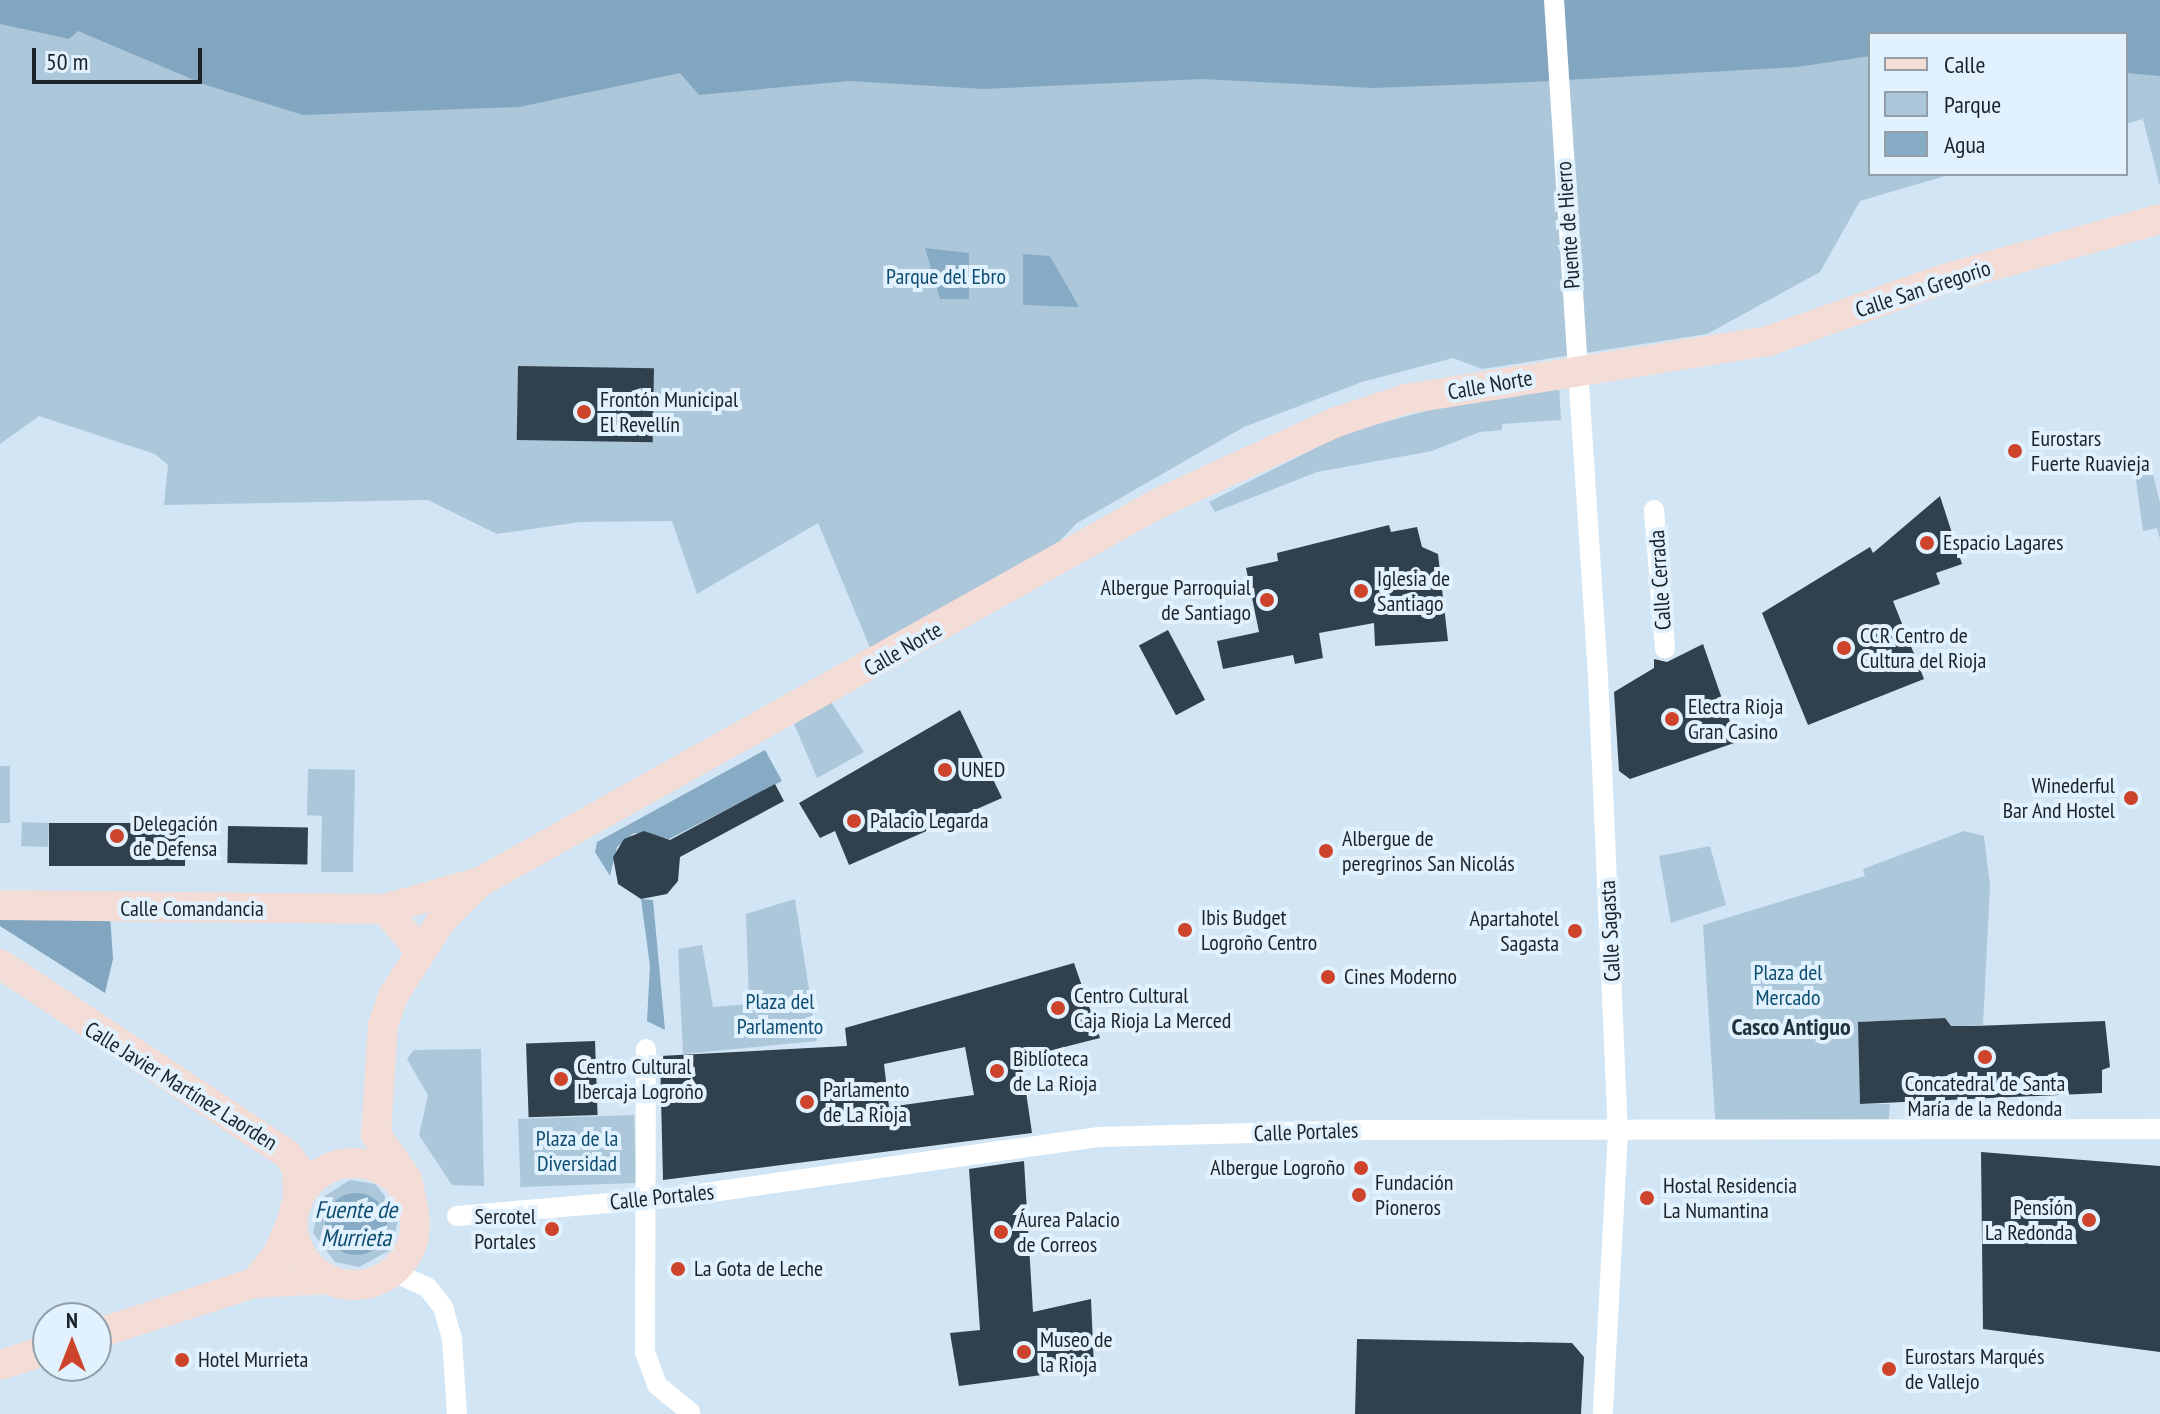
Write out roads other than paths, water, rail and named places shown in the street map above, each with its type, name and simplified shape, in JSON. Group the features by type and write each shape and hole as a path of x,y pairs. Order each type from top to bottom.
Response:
{"main road":[{"name":"Calle San Gregorio","path":"1686,356 1768,341 1944,279 2160,219"},
{"name":"Calle Norte","path":"412,1202 407,1179 376,1135 374,1093 383,1025 421,952 480,882 1247,458 1406,399 1686,356"},
{"name":"Calle Comandancia","path":"0,905 385,909 480,882"},
{"path":"385,909 421,952"},
{"name":"Calle Javier Martínez Laorden","path":"0,981 74,1018 287,1154 297,1168 296,1209"},
{"path":"112,1329 254,1283 329,1279 355,1284 392,1271 411,1246 412,1202 391,1175 359,1163 327,1169 296,1209 277,1256 254,1283"},
{"path":"296,1209 301,1254 329,1279"},
{"path":"0,1365 32,1355"}],"street":[{"name":"Puente de Hierro","path":"1554,0 1582,449"},
{"name":"Calle Sagasta","path":"1582,449 1618,1133 1603,1414"},
{"name":"Calle Cerrada","path":"1654,510 1665,649"},
{"path":"646,1049 649,1372 690,1412"},
{"name":"Calle Portales","path":"457,1216 647,1200 1084,1138 1361,1130 1618,1133 2160,1129"},
{"path":"392,1271 428,1288 443,1307 452,1339 457,1414"}],"water":[{"path":"925,248 969,253 969,299 940,299"},
{"path":"1023,254 1050,256 1079,307 1023,305"},
{"path":"765,750 782,781 669,839 634,833 617,847 610,876 595,852 597,842"},
{"path":"641,899 653,900 665,1030 647,1021 650,966"},
{"name":"Fuente de Murrieta","path":"356,1193 378,1202 387,1224 378,1246 356,1255 334,1246 325,1224 334,1202"}],"place":[{"name":"Frontón Municipal El Revellín","path":"584,412"},
{"name":"Eurostars Fuerte Ruavieja","path":"2015,451"},
{"name":"Espacio Lagares","path":"1927,543"},
{"name":"Iglesia de Santiago","path":"1361,591"},
{"name":"Albergue Parroquial de Santiago","path":"1267,600"},
{"name":"CCR Centro de Cultura del Rioja","path":"1844,648"},
{"name":"Electra Rioja Gran Casino","path":"1672,719"},
{"name":"UNED","path":"945,770"},
{"name":"Winederful Bar And Hostel","path":"2131,798"},
{"name":"Palacio Legarda","path":"854,821"},
{"name":"Delegación de Defensa","path":"117,836"},
{"name":"Albergue de peregrinos San Nicolás","path":"1326,851"},
{"name":"Ibis Budget Logroño Centro","path":"1185,930"},
{"name":"Apartahotel Sagasta","path":"1575,931"},
{"name":"Cines Moderno","path":"1328,977"},
{"name":"Centro Cultural Caja Rioja La Merced","path":"1058,1008"},
{"name":"Concatedral de Santa María de la Redonda","path":"1985,1057"},
{"name":"Biblioteca de La Rioja","path":"997,1071"},
{"name":"Centro Cultural Ibercaja Logroño","path":"561,1079"},
{"name":"Parlamento de La Rioja","path":"807,1102"},
{"name":"Albergue Logroño","path":"1361,1168"},
{"name":"Fundación Pioneros","path":"1359,1195"},
{"name":"Hostal Residencia La Numantina","path":"1647,1198"},
{"name":"Pensión La Redonda","path":"2089,1220"},
{"name":"Sercotel Portales","path":"552,1229"},
{"name":"Áurea Palacio de Correos","path":"1001,1232"},
{"name":"La Gota de Leche","path":"678,1269"},
{"name":"Museo de la Rioja","path":"1024,1352"},
{"name":"Hotel Murrieta","path":"182,1360"},
{"name":"Eurostars Marqués de Vallejo","path":"1889,1369"}],"district":[{"name":"Casco Antiguo","path":"1791,1027"}],"park label":[{"name":"Parque del Ebro","path":"946,277"},
{"name":"Plaza del Mercado","path":"1788,984"},
{"name":"Plaza del Parlamento","path":"780,1014"},
{"name":"Plaza de la Diversidad","path":"577,1150"}]}
